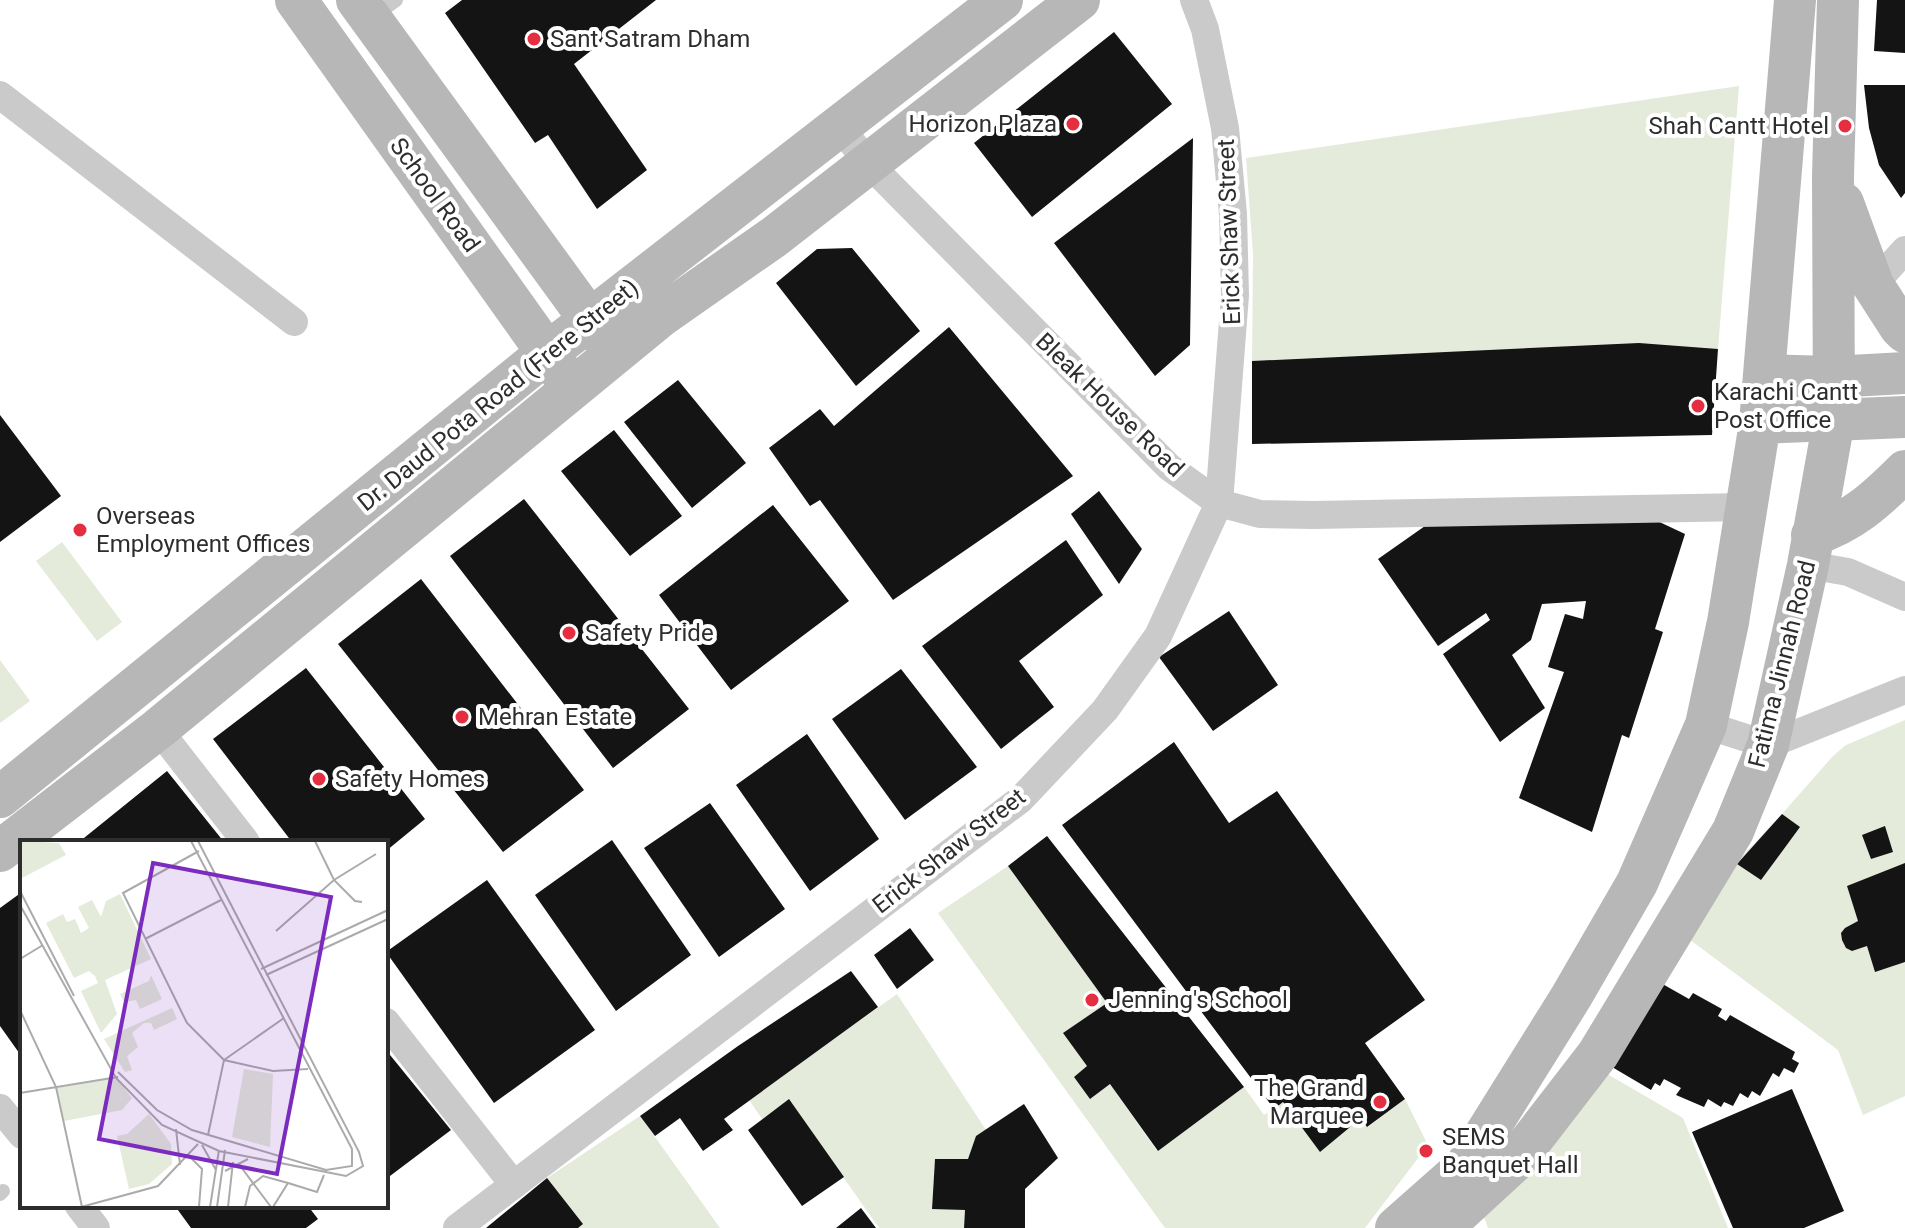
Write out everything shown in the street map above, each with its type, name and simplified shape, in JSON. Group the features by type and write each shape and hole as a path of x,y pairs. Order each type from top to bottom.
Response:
{"main road":[{"name":"School Road","path":"296,0 573,389"},
{"name":"Dr. Daud Pota Road (Frere Street)","path":"0,797 547,353 1002,0"},
{"name":"Dr. Daud Pota Road (Frere Street)","path":"0,851 158,729 661,316 774,237 1079,0"},
{"name":"Fatima Jinnah Road","path":"1396,1228 1476,1198 1571,997 1637,883 1706,725 1728,622 1760,423 1795,0"},
{"name":"Fatima Jinnah Road","path":"1442,1228 1517,1159 1598,1054 1733,831 1768,745 1834,420 1833,176 1838,0"},
{"path":"374,6 616,356"},
{"path":"1833,176 1892,307"},
{"path":"1765,375 1832,377 1905,373"},
{"path":"1760,423 1905,417"},
{"path":"1810,550 1835,528 1858,514 1905,471"}],"street":[{"name":"Erick Shaw Street","path":"457,1228 1021,799 1105,710 1158,636 1219,503 1235,295 1233,214 1225,128 1205,29 1194,0"},
{"path":"0,95 294,322"},
{"name":"Bleak House Road","path":"840,127 868,163 1169,467 1219,503 1260,514 1314,515 1747,507"},
{"path":"1892,307 1905,250"},
{"path":"1810,550 1848,572 1905,597"},
{"path":"1706,725 1768,745 1905,690"},
{"path":"158,729 244,840"},
{"path":"388,1025 514,1185"},
{"path":"0,1108 20,1133"},
{"path":"81,1208 96,1228"}],"green space":[{"path":"1739,86 1718,349 1252,361 1253,254 1246,158"},
{"path":"62,542 122,622 97,641 36,561"},
{"path":"0,660 30,701 0,723"},
{"path":"1905,720 1905,1096 1863,1115 1838,1050 1674,928 1833,756 1846,745"},
{"path":"1008,866 1107,1003 1064,1033 1087,1066 1074,1077 1090,1098 1110,1084 1157,1151 1244,1087 1264,1115 1283,1102 1361,1118 1368,1127 1405,1099 1428,1145 1365,1228 1165,1228 938,913"},
{"path":"897,994 986,1130 976,1136 968,1159 935,1159 932,1208 965,1210 964,1228 879,1228 789,1100 762,1119 749,1100"},
{"path":"1590,1064 1683,1118 1728,1228 1488,1228 1477,1198"},
{"path":"640,1116 720,1228 486,1228 547,1178"}],"building":[{"path":"462,0 656,0 574,64 647,170 597,209 548,135 535,143 445,13"},
{"path":"1877,0 1905,0 1905,53 1874,51"},
{"name":"Horizon Plaza","path":"1114,32 1172,104 1032,217 974,143"},
{"path":"1864,85 1905,85 1905,193 1901,198 1879,165 1869,128"},
{"path":"1193,138 1190,345 1155,376 1054,243"},
{"path":"852,248 920,331 856,386 776,283 817,249"},
{"path":"949,327 1073,476 893,600 820,500 810,506 769,448 820,409 834,426"},
{"path":"1639,343 1718,349 1712,435 1252,444 1252,361"},
{"path":"678,380 746,463 692,508 624,422"},
{"path":"0,415 61,496 0,542"},
{"path":"614,430 682,516 630,556 561,471"},
{"path":"1099,491 1142,549 1119,584 1071,514"},
{"name":"Safety Pride","path":"524,499 689,709 613,768 450,556"},
{"path":"773,505 849,601 731,690 659,595"},
{"path":"1651,518 1685,534 1655,629 1663,632 1629,738 1622,735 1592,832 1519,798 1564,672 1548,667 1565,614 1583,619 1586,601 1542,604 1531,640 1512,655 1545,708 1500,742 1443,654 1490,620 1486,613 1438,646 1378,559 1425,526"},
{"path":"1066,540 1103,595 1019,661 1054,707 1001,749 922,646"},
{"name":"Mehran Estate","path":"421,579 584,790 503,852 338,644"},
{"path":"1229,611 1278,685 1213,731 1159,657"},
{"name":"Safety Homes","path":"306,668 425,819 388,849 388,840 290,840 213,739"},
{"path":"901,669 977,767 905,820 832,719"},
{"path":"807,734 879,839 810,891 736,785"},
{"path":"1174,742 1229,823 1277,791 1425,1000 1365,1043 1405,1099 1367,1127 1361,1118 1320,1152 1283,1102 1274,1109 1062,825"},
{"path":"167,771 222,840 81,840"},
{"path":"710,803 785,909 719,957 644,848"},
{"path":"1782,814 1800,827 1761,880 1737,864"},
{"path":"1885,826 1893,852 1871,859 1862,835"},
{"path":"1047,836 1244,1087 1158,1151 1110,1084 1090,1099 1074,1077 1087,1066 1063,1033 1107,1003 1008,866"},
{"path":"612,840 691,955 616,1011 535,895"},
{"path":"1905,863 1905,962 1875,972 1867,946 1852,951 1846,948 1842,940 1841,933 1845,928 1858,921 1847,886"},
{"path":"487,880 595,1030 494,1103 388,955 388,951"},
{"path":"20,893 20,1054 0,1026 0,908"},
{"path":"910,928 934,960 897,989 874,955"},
{"path":"851,971 878,1007 724,1119 733,1130 703,1151 680,1118 655,1136 640,1116"},
{"path":"1659,982 1689,999 1693,993 1722,1009 1718,1016 1726,1021 1730,1015 1795,1052 1792,1059 1799,1063 1794,1073 1784,1068 1779,1077 1773,1073 1760,1096 1752,1091 1748,1098 1740,1093 1733,1106 1724,1102 1721,1107 1708,1099 1704,1107 1676,1095 1681,1088 1664,1079 1660,1086 1655,1083 1651,1090 1612,1067"},
{"path":"388,1052 451,1130 388,1177"},
{"path":"1792,1089 1844,1211 1804,1228 1733,1228 1692,1132"},
{"path":"789,1099 844,1177 802,1206 748,1130"},
{"path":"1024,1104 1058,1158 1025,1189 1025,1228 964,1228 965,1210 932,1209 935,1159 968,1159 976,1136"},
{"path":"547,1178 583,1224 578,1228 486,1228"},
{"path":"176,1208 310,1208 318,1219 306,1228 191,1228"},
{"path":"861,1208 876,1228 836,1228"}],"place":[{"name":"Sant Satram Dham","path":"534,39"},
{"name":"Horizon Plaza","path":"1073,124"},
{"name":"Shah Cantt Hotel","path":"1845,126"},
{"name":"Karachi Cantt Post Office","path":"1698,406"},
{"name":"Overseas Employment Offices","path":"80,530"},
{"name":"Safety Pride","path":"569,633"},
{"name":"Mehran Estate","path":"462,717"},
{"name":"Safety Homes","path":"319,779"},
{"name":"Jenning's School","path":"1092,1000"},
{"name":"The Grand Marquee","path":"1380,1102"},
{"name":"SEMS Banquet Hall","path":"1426,1151"}]}
